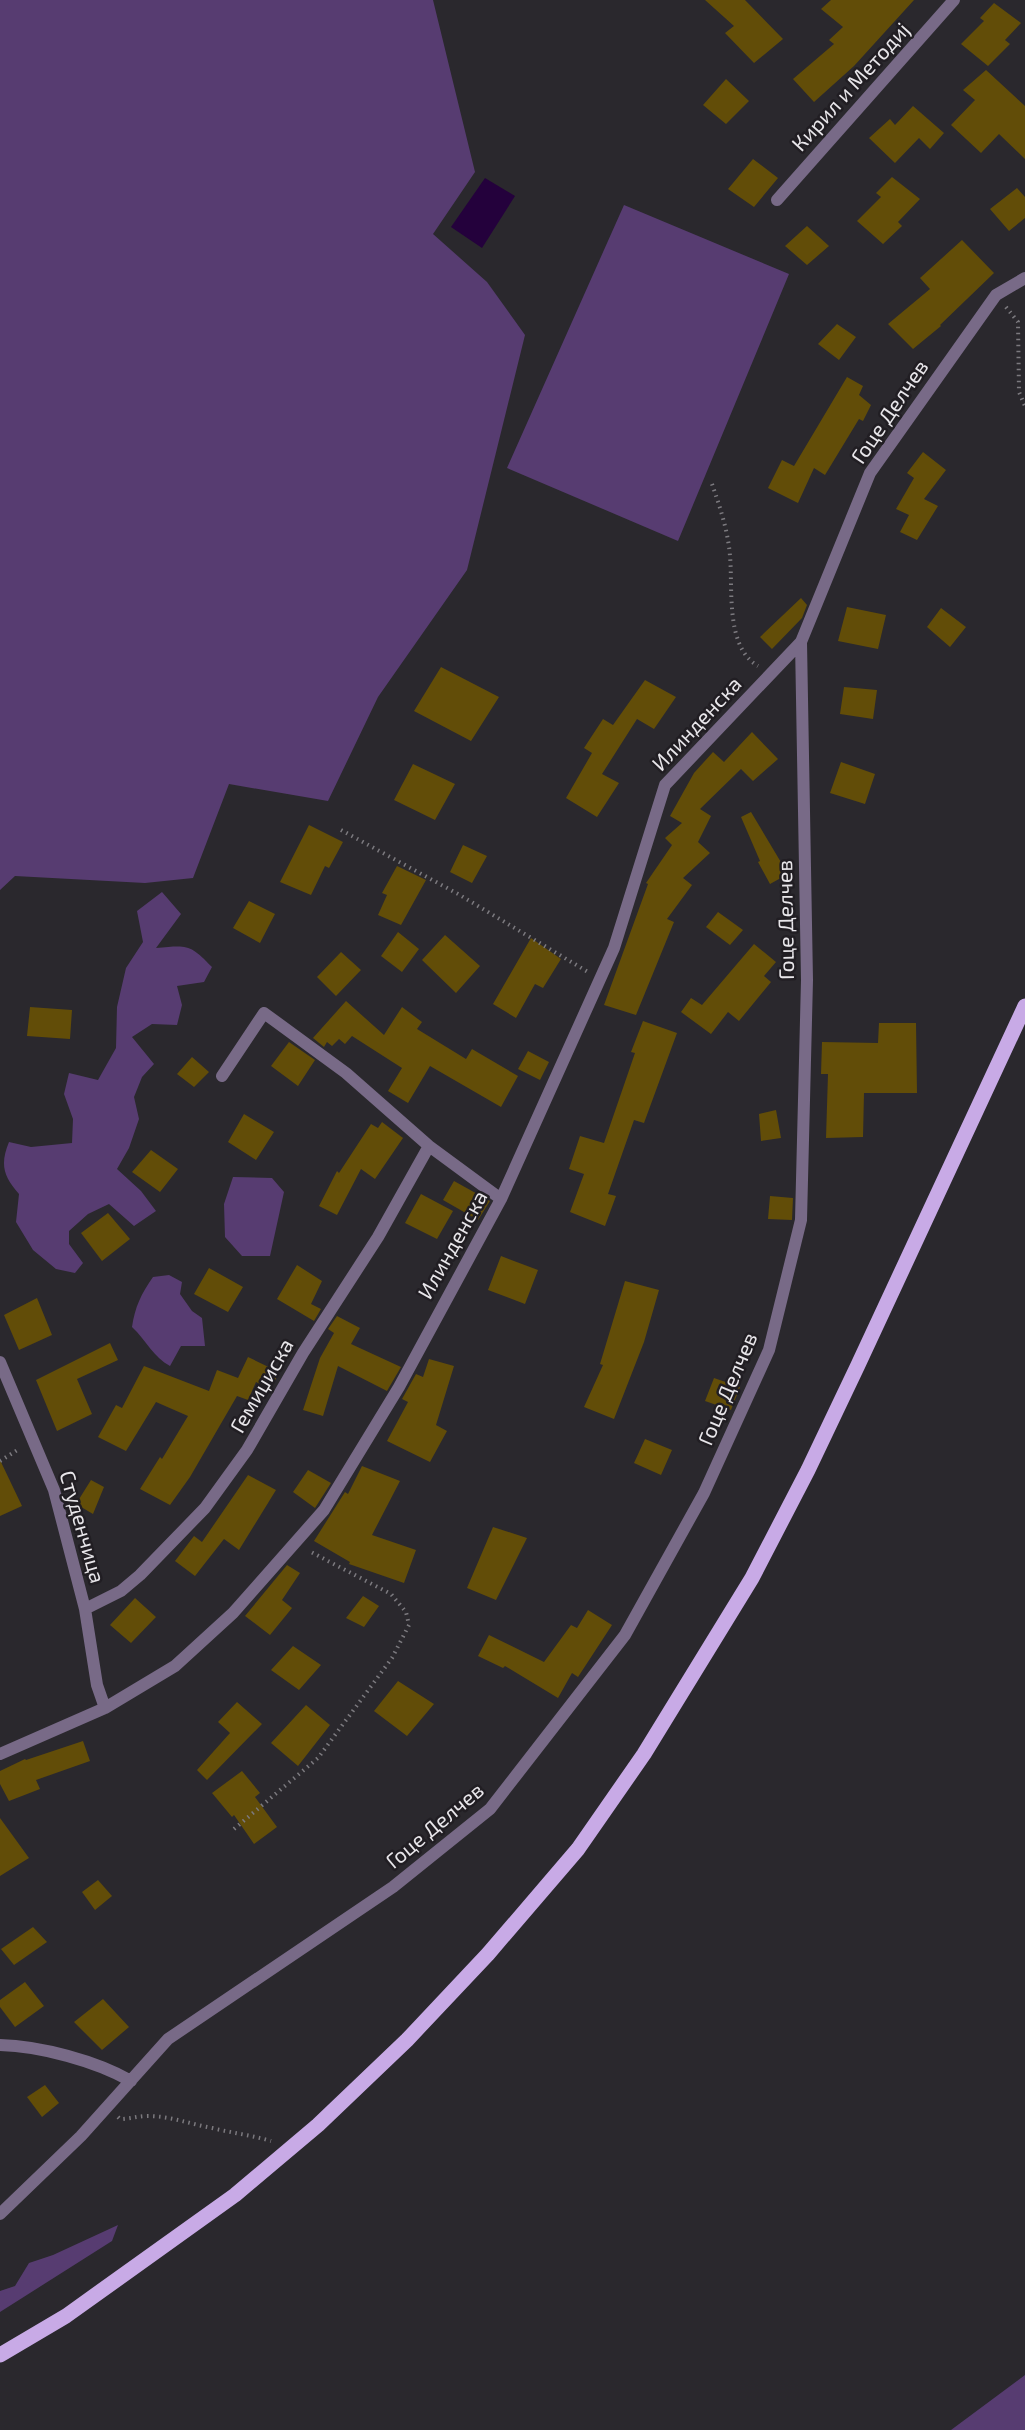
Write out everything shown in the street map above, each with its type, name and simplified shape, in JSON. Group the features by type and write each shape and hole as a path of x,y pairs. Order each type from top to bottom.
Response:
{"main road":[{"path":"0,2355 76,2309 235,2195 318,2125 406,2040 504,1937 578,1850 644,1754 752,1578 808,1470 1025,1006"}],"street":[{"name":"Кирил и Методиј","path":"777,200 954,0"},
{"name":"Гоце Делчев","path":"0,2214 81,2136 168,2039 393,1887 490,1809 625,1635 708,1483 769,1350 801,1220 807,980 801,642 870,472 996,294 1025,278"},
{"name":"Илинденска","path":"0,1754 105,1708 175,1665 233,1613 324,1510 399,1387 501,1199 598,979 614,948 665,785 801,642"},
{"path":"222,1076 264,1013 346,1073 429,1146 501,1199"},
{"name":"Гемиџиска","path":"85,1609 121,1591 140,1575 206,1508 247,1450 303,1353 378,1237 429,1146"},
{"name":"Студенчица","path":"0,1362 54,1490 85,1609 97,1685 105,1708"},
{"path":"0,2044 20,2045 108,2068 131,2081"}],"path":[{"path":"996,294 1018,322 1019,392 1025,406"},
{"path":"712,484 723,514 730,556 735,635 750,662 771,674"},
{"path":"341,830 459,894 598,979"},
{"path":"234,1829 318,1758 392,1658 409,1625 406,1612 391,1594 294,1544"},
{"path":"109,2105 120,2119 133,2120 145,2116 174,2119 213,2129 244,2133 292,2147"}],"shaded area":[{"path":"0,0 433,0 475,172 433,234 487,282 525,335 467,570 378,697 328,801 229,784 193,878 145,883 15,876 0,890"},
{"path":"485,178 515,196 482,248 451,227"},
{"path":"624,205 789,274 678,541 507,468"},
{"path":"162,892 181,914 156,948 175,946 188,948 212,967 204,982 177,986 182,1005 177,1025 152,1024 132,1037 154,1064 142,1077 134,1097 139,1119 129,1148 117,1169 141,1191 156,1211 134,1226 109,1204 88,1214 69,1231 69,1244 83,1263 75,1273 56,1269 33,1250 16,1222 19,1194 6,1175 4,1163 6,1150 9,1142 31,1147 72,1143 73,1119 64,1094 69,1073 98,1080 116,1048 117,1007 126,968 143,942 137,911"},
{"path":"233,1177 272,1178 284,1192 270,1256 242,1256 225,1237 224,1204"},
{"path":"169,1275 182,1282 180,1294 192,1311 202,1318 205,1346 181,1346 170,1366 159,1358 132,1327 139,1301 153,1277"},
{"path":"118,2225 112,2241 0,2312 0,2291 15,2286 29,2263 53,2255"},
{"path":"1025,2375 1025,2430 951,2430"}],"building":[{"path":"705,0 745,0 783,39 754,63 725,33 734,26"},
{"path":"831,0 914,0 854,66 814,102 793,79 834,44 829,40 843,27 821,9"},
{"path":"994,3 1021,23 1005,40 1010,44 988,66 961,44 984,21 980,18"},
{"path":"986,70 1025,106 1025,159 999,134 981,153 951,125 975,100 963,90"},
{"path":"726,79 749,101 726,124 703,105"},
{"path":"913,106 944,133 930,149 919,138 895,163 869,138 890,119 895,125"},
{"path":"753,159 778,178 754,207 728,189"},
{"path":"892,177 920,199 898,222 902,226 883,244 857,221 881,197 876,193"},
{"path":"1017,188 1025,197 1025,218 1009,231 990,209"},
{"path":"807,226 829,246 807,265 785,246"},
{"path":"962,240 994,273 941,326 913,349 888,324 930,289 920,278"},
{"path":"837,324 856,337 839,360 818,344"},
{"path":"847,377 863,386 859,395 871,405 863,421 859,419 825,475 814,468 798,503 768,488 782,460 794,466"},
{"path":"923,452 946,470 924,499 938,506 917,540 900,532 909,515 896,509 914,478 907,473"},
{"path":"801,598 807,605 802,618 772,649 760,637"},
{"path":"847,607 886,615 878,649 838,641"},
{"path":"941,608 966,627 950,647 927,627"},
{"path":"441,667 499,697 471,741 414,711"},
{"path":"645,680 676,697 654,729 637,719 602,774 619,783 597,817 566,798 592,753 584,748 603,719 613,725"},
{"path":"844,687 877,690 873,719 840,714"},
{"path":"752,732 778,759 753,781 741,769 700,809 711,816 698,842 710,853 683,878 692,885 667,919 674,922 636,1015 604,1005 648,884 646,883 672,845 665,838 682,823 670,816 694,773 713,752 724,762"},
{"path":"841,762 875,774 865,804 830,793"},
{"path":"413,764 455,784 435,820 394,800"},
{"path":"751,812 788,874 770,884 758,862 760,861 741,817"},
{"path":"309,825 343,842 329,868 325,866 311,895 280,882"},
{"path":"463,845 487,856 472,883 450,872"},
{"path":"397,866 426,880 401,925 378,915 387,895 382,893"},
{"path":"249,901 275,914 260,943 233,928"},
{"path":"718,912 743,930 730,945 706,927"},
{"path":"398,932 419,949 402,972 381,956"},
{"path":"445,935 480,966 456,993 422,960"},
{"path":"531,938 561,959 543,988 535,984 516,1018 493,1004"},
{"path":"754,944 776,962 764,976 771,982 739,1021 728,1012 711,1034 681,1012 691,998 702,1005"},
{"path":"341,952 361,970 336,996 317,977"},
{"path":"346,1001 384,1035 402,1007 422,1022 417,1029 466,1059 472,1049 518,1076 501,1107 430,1066 408,1103 388,1091 402,1068 352,1036 345,1044 339,1039 332,1046 327,1042 324,1047 313,1038"},
{"path":"30,1007 72,1010 70,1039 27,1036"},
{"path":"643,1021 677,1033 644,1123 634,1120 608,1194 616,1196 605,1226 570,1212 584,1174 569,1169 580,1136 604,1143 635,1053 631,1052"},
{"path":"879,1023 916,1023 917,1093 864,1093 863,1137 826,1138 828,1074 821,1074 822,1042 878,1043"},
{"path":"289,1042 315,1060 298,1086 271,1066"},
{"path":"528,1051 549,1062 540,1080 518,1069"},
{"path":"192,1057 209,1072 194,1087 177,1074"},
{"path":"776,1110 781,1138 761,1141 759,1114"},
{"path":"244,1114 274,1132 256,1160 228,1142"},
{"path":"382,1122 403,1138 375,1179 361,1169 337,1215 319,1206 337,1171 339,1173 371,1124 378,1128"},
{"path":"151,1150 178,1169 160,1192 132,1172"},
{"path":"454,1181 490,1201 478,1220 443,1200"},
{"path":"421,1194 453,1211 437,1239 405,1223"},
{"path":"770,1196 793,1198 792,1220 768,1219"},
{"path":"108,1213 130,1239 102,1261 81,1233"},
{"path":"501,1256 538,1270 525,1304 488,1290"},
{"path":"297,1265 322,1281 311,1304 321,1309 314,1321 277,1299"},
{"path":"209,1268 243,1287 228,1312 194,1294"},
{"path":"625,1281 659,1290 644,1342 614,1419 584,1407 603,1365 600,1364"},
{"path":"37,1298 52,1335 19,1350 4,1315"},
{"path":"337,1316 360,1328 351,1344 401,1367 387,1391 338,1366 323,1416 303,1410 320,1358 334,1333 328,1329"},
{"path":"110,1343 118,1360 77,1379 92,1414 57,1431 36,1380"},
{"path":"248,1357 279,1372 271,1389 256,1382 248,1400 237,1396 190,1477 170,1505 140,1489 160,1457 162,1459 188,1416 156,1402 126,1451 98,1437 116,1405 122,1408 144,1366 209,1391 217,1370 238,1378"},
{"path":"429,1359 454,1366 436,1425 447,1431 430,1462 387,1441 408,1402 402,1399 416,1374 423,1377"},
{"path":"714,1378 740,1387 731,1410 705,1401"},
{"path":"645,1439 672,1450 661,1475 634,1463"},
{"path":"0,1460 22,1506 0,1516"},
{"path":"362,1466 400,1481 372,1535 416,1550 404,1583 349,1564 350,1562 314,1541 345,1492 348,1494"},
{"path":"308,1470 331,1483 315,1508 293,1492"},
{"path":"248,1475 276,1490 239,1550 224,1539 195,1576 175,1561 194,1536 202,1542"},
{"path":"91,1480 104,1487 93,1514 76,1504"},
{"path":"493,1527 527,1538 496,1600 467,1588"},
{"path":"287,1565 300,1573 282,1600 292,1608 270,1635 245,1616"},
{"path":"363,1596 379,1606 364,1627 346,1618"},
{"path":"135,1598 156,1617 131,1643 110,1625"},
{"path":"588,1610 612,1625 578,1677 572,1673 558,1698 505,1666 503,1668 478,1656 489,1635 544,1662 571,1625 577,1628"},
{"path":"293,1646 321,1665 299,1690 271,1670"},
{"path":"398,1681 434,1704 407,1736 374,1711"},
{"path":"237,1702 262,1724 207,1780 197,1770 230,1733 218,1722"},
{"path":"306,1705 330,1725 298,1766 271,1743"},
{"path":"83,1741 90,1761 36,1780 40,1789 9,1801 0,1784 0,1771 25,1759"},
{"path":"242,1771 260,1793 255,1797 277,1827 254,1844 234,1815 232,1817 212,1793"},
{"path":"0,1818 29,1858 0,1876"},
{"path":"98,1880 112,1896 95,1910 82,1892"},
{"path":"33,1927 47,1942 14,1965 1,1949"},
{"path":"25,1982 44,2006 15,2027 0,2007 0,2000"},
{"path":"103,1999 129,2027 102,2050 74,2022"},
{"path":"45,2085 59,2103 42,2117 27,2097"}]}
